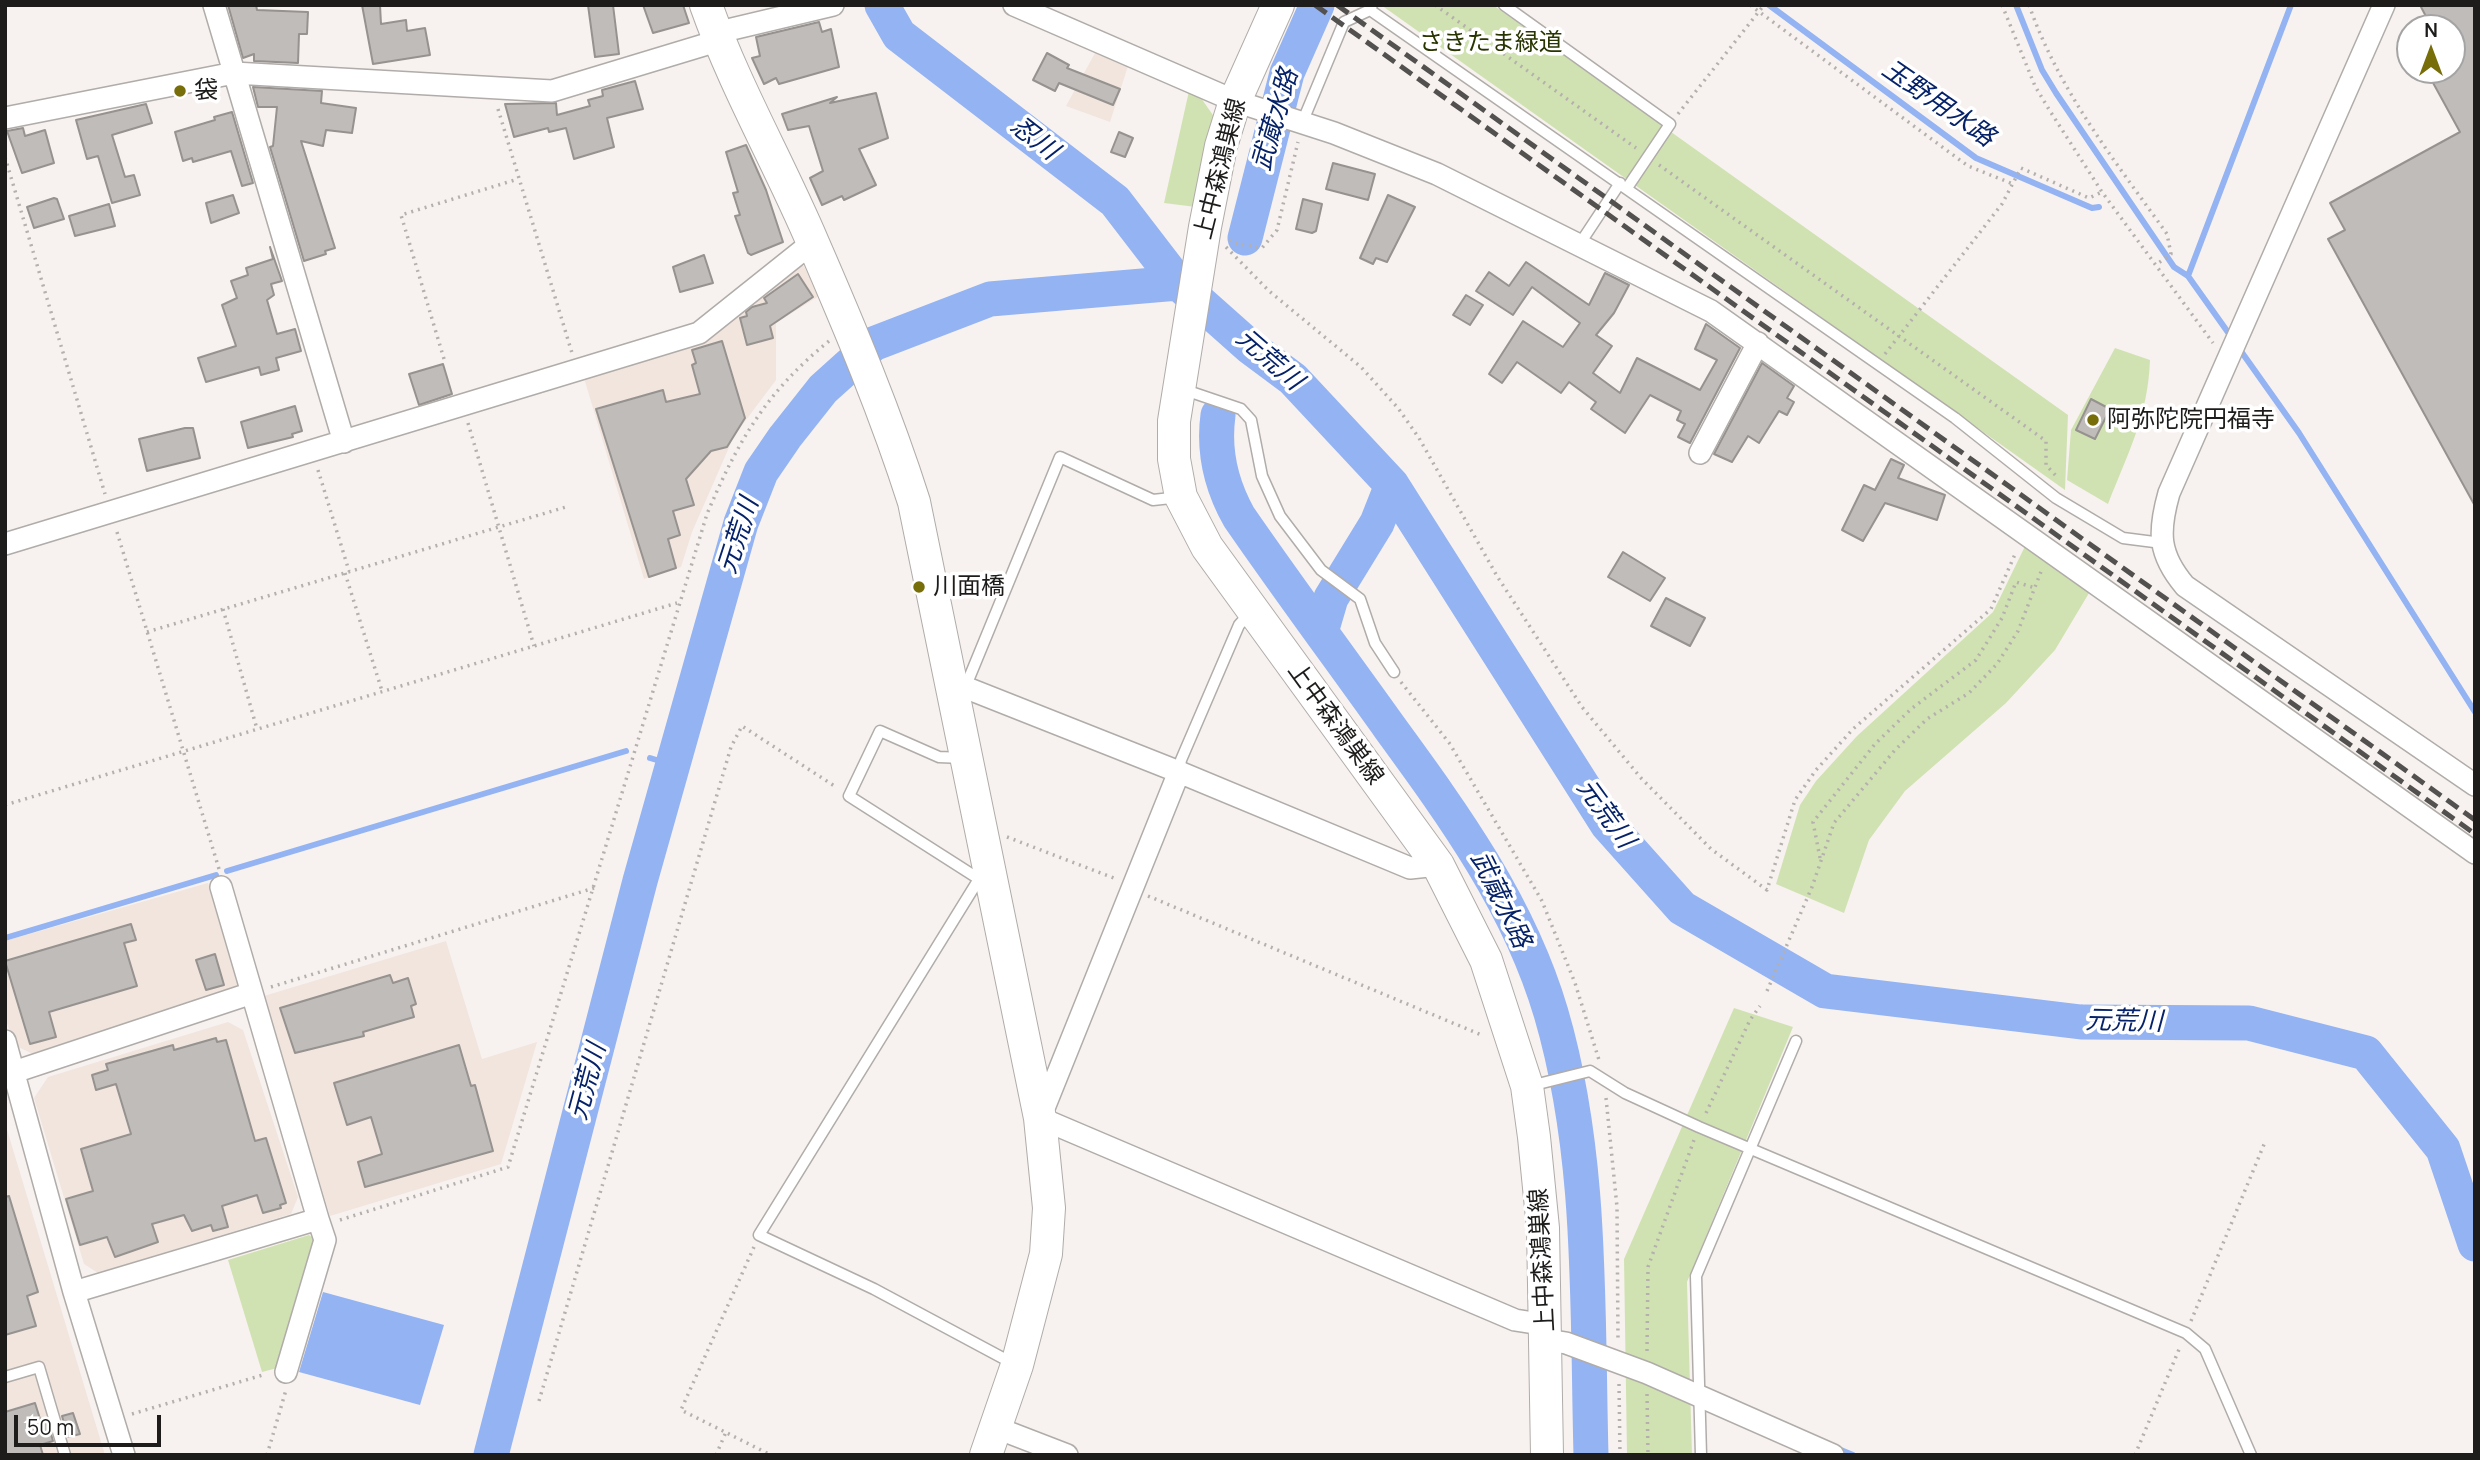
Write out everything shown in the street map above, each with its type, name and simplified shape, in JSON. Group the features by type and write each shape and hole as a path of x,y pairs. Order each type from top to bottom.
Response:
{"main road":[{"path":"706,5 718,38 813,243 881,407 914,502 957,684 965,757 981,832 984,878 1040,1118 1049,1208 1046,1254 1017,1366 991,1441"},
{"name":"上中森鴻巣線","path":"1278,5 1244,104 1221,146 1213,228 1180,381 1174,459 1181,497 1207,547 1437,865 1486,960 1514,1040 1537,1083 1542,1217 1553,1336 1547,1455"}],"street":[{"path":"214,5 344,442"},
{"path":"5,118 234,74 277,74 493,90 552,91 704,45 732,29 833,5"},
{"path":"1014,5 1244,104 1437,174 1711,311 2025,531 2475,853"},
{"path":"2384,5 2169,493 2162,522 2162,542 2166,560 2185,586 2475,785"},
{"path":"5,544 699,333 813,243"},
{"path":"1700,453 1758,343"},
{"path":"957,684 1410,868 1437,865"},
{"path":"1179,772 1040,1118 1833,1455"},
{"path":"221,887 325,1240 286,1372"},
{"path":"10,1074 252,993"},
{"path":"5,1041 10,1074 124,1455"},
{"path":"74,1292 318,1219"},
{"path":"991,1441 1067,1455"}],"lane":[{"path":"1504,5 1670,124 1648,157 1623,185 1579,245"},
{"path":"1296,121 1344,22 1371,8 1955,418 2056,498 2123,538 2162,542"},
{"path":"1180,381 1241,409 1251,420 1262,476 1280,516 1321,570 1360,598 1375,643 1394,672"},
{"path":"957,684 1060,457 1153,500 1181,497"},
{"path":"1179,772 1181,760 1239,625 1252,611"},
{"path":"965,757 939,757 880,731 849,796 984,878 759,1235 874,1289 1005,1362 1017,1366"},
{"path":"1701,1455 1696,1276 1796,1041"},
{"path":"1537,1083 1590,1071 1625,1093 1699,1127 2186,1333 2205,1349 2250,1455"},
{"path":"5,1377 39,1367 65,1455"}],"path":[{"path":"1435,5 2046,441 2046,465 2057,478"},
{"path":"1750,5 1761,9 1968,166 2014,183"},
{"path":"2002,5 2035,86 2102,192 2159,262 2228,360"},
{"path":"2029,5 2054,66 2071,98 2166,234 2171,254 2159,262"},
{"path":"1670,124 1761,9"},
{"path":"493,90 577,369"},
{"path":"1213,228 1234,243 1262,248 1274,237 1296,121"},
{"path":"5,157 220,871 221,887"},
{"path":"1877,364 2002,204 2021,168 2089,198 2102,192"},
{"path":"444,359 401,215 518,179"},
{"path":"1213,228 1225,246 1269,291 1361,367 1398,408 1419,438 1497,576 1582,707 1641,778 1711,849 1767,890 1795,800 1816,770 1853,729 1990,609 2025,531"},
{"path":"318,1219 334,1222 508,1167 676,624 678,603 707,514 732,454 778,391 813,354 850,334"},
{"path":"463,405 534,646"},
{"path":"312,452 383,691"},
{"path":"147,632 566,507"},
{"path":"1767,991 1812,887 1834,823 1895,750 1927,719 1969,693 1997,664 2018,631 2050,549"},
{"path":"1820,860 1813,822 1875,744 1911,709 1976,660 2002,618 2016,582 2035,588"},
{"path":"5,804 678,603"},
{"path":"223,609 257,729"},
{"path":"1394,672 1450,744 1542,901 1575,982 1599,1059"},
{"path":"539,1401 727,760 742,726 849,796"},
{"path":"981,832 998,834 1108,875 1495,1040 1514,1040"},
{"path":"252,993 594,888"},
{"path":"1647,1363 1648,1267 1699,1127 1750,1020 1760,1006"},
{"path":"1606,1095 1617,1207 1614,1360 1620,1455"},
{"path":"2135,1455 2265,1142"},
{"path":"759,1235 681,1410 771,1455"},
{"path":"114,1420 277,1370 286,1372 287,1387 267,1455"},
{"path":"1647,1389 1648,1455"},
{"path":"716,1455 726,1432"}],"shaded area":[{"path":"1095,53 1128,66 1110,122 1066,106"},
{"path":"798,265 804,266 819,296 776,323 776,380 734,436 692,532 681,567 644,579 584,378 699,343"},
{"path":"208,883 241,990 33,1054 14,1045 5,1017 5,941"},
{"path":"446,941 482,1059 537,1042 501,1164 330,1216 264,996"},
{"path":"228,1022 243,1030 298,1197 291,1214 98,1273 84,1264 34,1098 48,1077"},
{"path":"5,1123 105,1455 5,1455"}],"green space":[{"name":"さきたま緑道","path":"1381,5 1493,5 2068,415 2065,490"},
{"path":"1189,91 1201,98 1215,118 1196,207 1164,203"},
{"path":"2115,348 2150,360 2141,417 2108,504 2067,480 2071,430"},
{"path":"2028,540 2092,588 2055,650 2006,703 1905,791 1869,840 1844,913 1776,884 1800,805 1816,781 1857,736 1993,612"},
{"path":"1734,1008 1793,1027 1687,1282 1692,1455 1627,1455 1624,1259"},
{"path":"309,1235 315,1240 277,1368 262,1372 228,1260"}],"water":[{"path":"323,1292 444,1325 420,1405 299,1372"}],"building":[{"path":"228,5 256,5 257,10 308,12 307,34 299,34 298,63 254,61 254,54 243,58"},
{"path":"362,5 380,5 381,24 406,20 407,31 425,28 430,55 373,64"},
{"path":"588,5 613,5 619,54 595,57"},
{"path":"643,5 683,5 689,23 653,33"},
{"path":"2420,5 2475,5 2475,506 2328,239 2345,230 2330,203 2460,132 2434,84 2466,84 2466,14 2425,14"},
{"path":"819,22 822,32 831,29 839,67 779,84 776,78 764,84 752,58 760,56 756,37"},
{"path":"1047,53 1069,65 1067,68 1120,89 1113,105 1059,83 1055,91 1033,80"},
{"path":"635,81 643,109 607,118 614,147 574,159 566,128 549,132 548,128 514,137 505,104 556,103 557,115 590,106 588,100 603,96 602,90"},
{"path":"253,87 322,91 321,103 356,108 352,133 326,130 323,146 301,141 335,248 325,251 326,254 304,261 270,147 273,146 277,107 258,107"},
{"path":"876,93 888,138 859,149 876,185 844,200 842,196 822,205 810,178 823,171 809,126 788,130 782,114 837,97 830,103"},
{"path":"146,104 152,123 112,135 125,177 134,175 140,195 112,203 98,156 87,159 76,120"},
{"path":"232,112 253,183 242,186 231,151 193,162 192,158 183,161 175,132"},
{"path":"23,128 25,136 45,130 54,163 22,173 7,131"},
{"path":"1119,132 1133,138 1125,157 1111,152"},
{"path":"746,145 766,190 783,242 751,255 735,216 740,215 733,193 738,192 726,152"},
{"path":"1333,163 1375,174 1368,200 1326,189"},
{"path":"233,195 239,213 211,223 206,203"},
{"path":"1388,195 1415,207 1387,262 1376,258 1373,264 1360,258"},
{"path":"57,199 64,219 34,228 27,207"},
{"path":"1303,199 1322,204 1316,231 1312,233 1296,229"},
{"path":"109,204 115,226 75,236 69,216"},
{"path":"270,247 282,281 271,284 274,295 267,300 277,334 295,329 301,351 276,358 279,370 261,375 259,367 206,382 198,358 236,346 222,305 237,298 231,281 248,275 246,268 273,259"},
{"path":"704,255 713,283 680,292 673,267"},
{"path":"1526,262 1589,305 1605,273 1629,285 1614,313 1596,335 1612,346 1593,373 1620,393 1637,358 1700,390 1717,360 1695,349 1706,324 1740,348 1690,443 1678,437 1685,424 1677,420 1681,411 1650,395 1625,433 1591,409 1596,402 1569,382 1561,393 1517,362 1502,383 1489,374 1523,321 1563,347 1580,323 1532,287 1513,315 1476,291 1489,272 1509,286"},
{"path":"798,274 813,297 770,326 773,338 747,345 740,318 747,316 746,312 752,307 767,303 764,298"},
{"path":"1466,295 1483,305 1470,325 1453,315"},
{"path":"722,341 745,418 727,447 711,451 686,479 694,505 673,511 680,535 668,539 676,568 649,577 596,409 663,390 666,402 700,394 692,365 696,363 692,350"},
{"path":"1762,363 1794,386 1787,398 1794,402 1787,415 1779,411 1759,443 1748,436 1732,462 1714,454"},
{"path":"443,364 452,394 419,405 409,374"},
{"path":"2091,399 2110,409 2095,439 2076,430"},
{"path":"295,406 302,431 292,434 293,437 248,448 241,422"},
{"path":"193,428 200,458 147,471 139,439"},
{"path":"1891,459 1904,465 1898,478 1945,495 1937,520 1885,503 1863,541 1842,530 1864,485 1875,490"},
{"path":"1623,552 1665,578 1650,601 1608,577"},
{"path":"1666,598 1705,618 1690,646 1651,626"},
{"path":"131,924 136,940 124,943 137,986 49,1012 56,1037 30,1044 5,961"},
{"path":"215,954 224,985 206,990 196,960"},
{"path":"390,975 393,983 408,978 416,1004 411,1006 414,1017 363,1032 364,1036 295,1053 280,1008"},
{"path":"216,1038 217,1042 226,1040 255,1141 266,1138 286,1203 280,1205 281,1208 263,1213 257,1195 222,1206 228,1227 213,1231 211,1225 192,1231 184,1215 152,1224 158,1242 115,1257 107,1237 80,1245 66,1199 93,1191 81,1149 131,1134 116,1084 96,1090 92,1075 108,1070 106,1064 173,1045 174,1050"},
{"path":"459,1045 471,1086 475,1085 493,1151 365,1187 358,1162 382,1154 371,1117 347,1125 334,1083"},
{"path":"9,1196 38,1292 27,1296 36,1326 5,1335 5,1197"},
{"path":"35,1403 41,1422 47,1420 53,1441 40,1445 43,1455 5,1455 5,1412"},
{"path":"73,1413 80,1434 68,1437 62,1416"}],"waterway":[{"name":"元荒川","path":"882,5 899,35 1115,201 1178,283 1250,347 1293,379 1392,485 1607,824 1682,908 1825,991 2081,1022 2249,1023 2366,1053 2443,1149 2475,1244"},
{"name":"武蔵水路","path":"1245,238 1287,73 1317,5"},
{"name":"玉野用水路","path":"1769,5 1976,158 2092,208 2099,207"},
{"path":"2016,5 2042,70 2056,93 2174,267 2188,276 2232,338"},
{"path":"2188,276 2291,5"},
{"name":"元荒川","path":"491,1455 640,881 741,523 761,472 823,389 873,344 990,299 1178,283"},
{"path":"2238,347 2299,433 2475,712"},
{"name":"武蔵水路","path":"1218,415 1220,468 1227,493 1239,517 1461,829 1503,899 1538,973 1565,1067 1581,1177 1588,1288 1591,1455"},
{"path":"1321,632 1331,598 1377,523 1392,485"},
{"path":"227,871 626,751"},
{"path":"650,758 673,765"},
{"path":"5,938 216,875"},
{"path":"1836,1448 1853,1455"}],"railway":[{"path":"1315,5 2475,834"},
{"path":"1337,5 2475,820"}],"place":[{"name":"袋","path":"180,91"},
{"name":"阿弥陀院円福寺","path":"2093,420"},
{"name":"川面橋","path":"919,587"}],"water label":[{"name":"忍川","path":"1034,139"}]}
